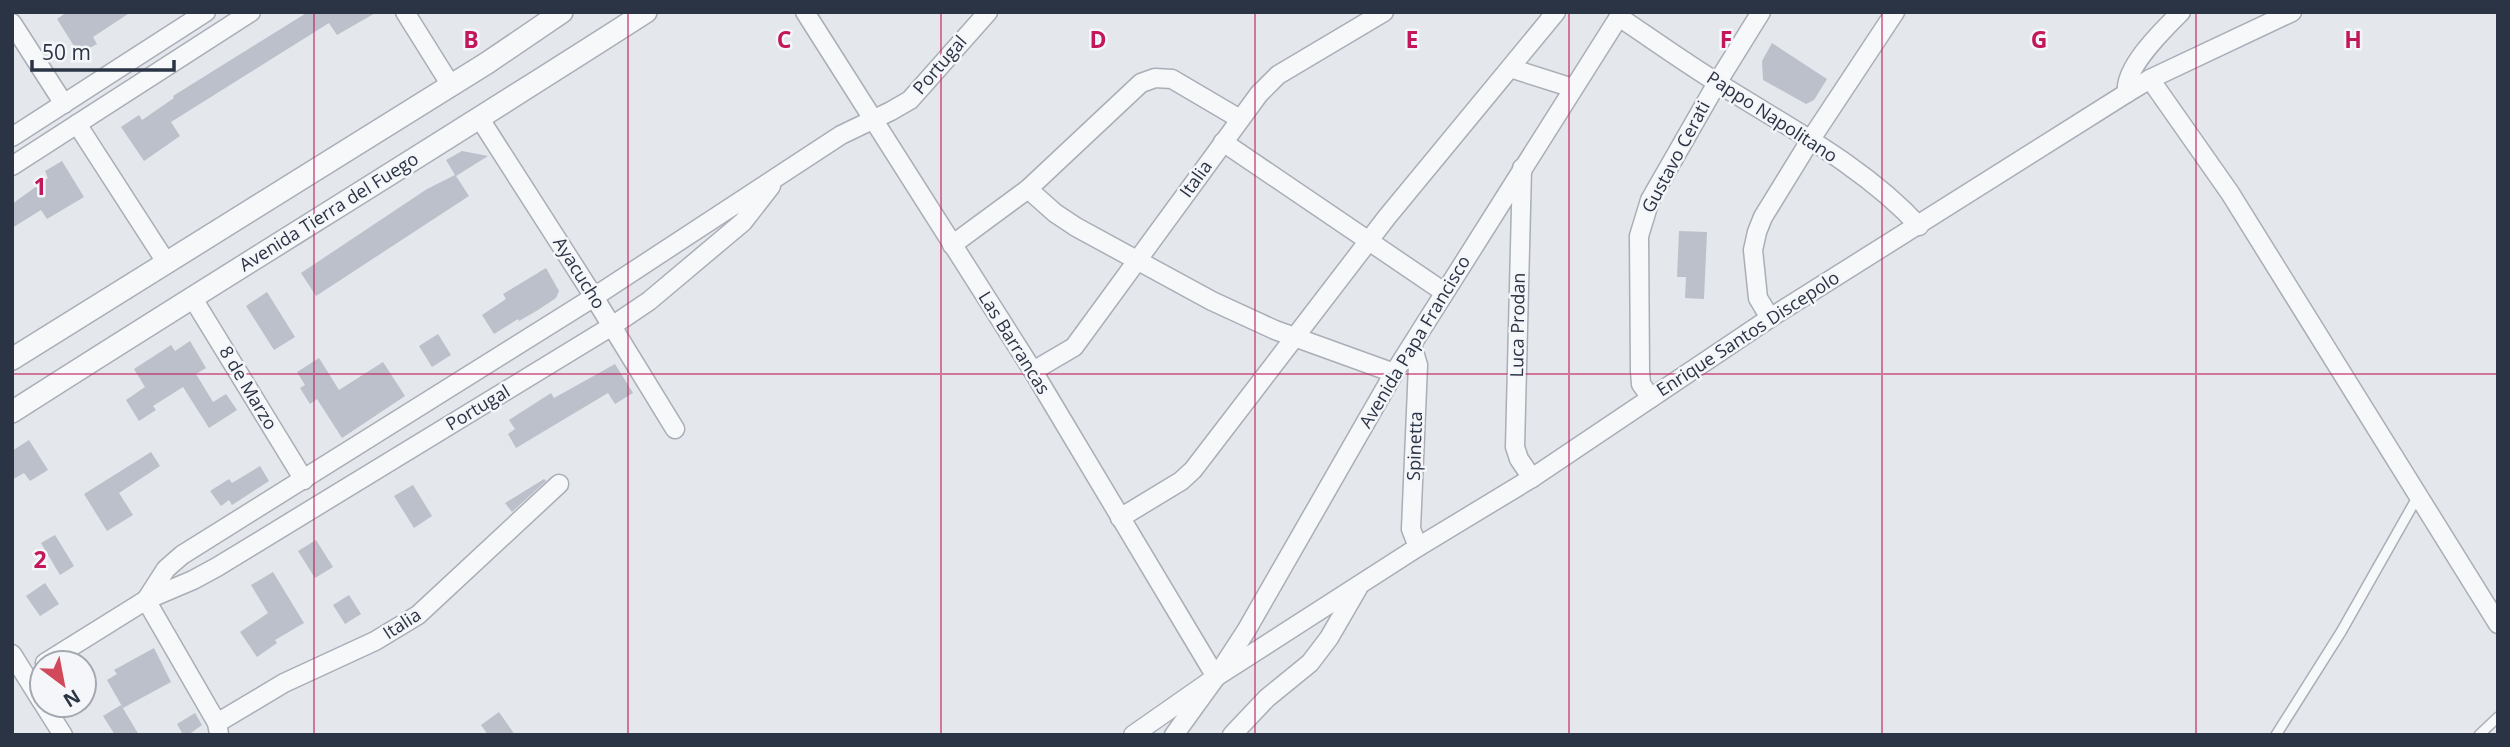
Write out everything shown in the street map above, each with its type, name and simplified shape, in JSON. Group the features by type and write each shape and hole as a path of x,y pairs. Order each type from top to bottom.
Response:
{"street":[{"path":"12,137 206,12"},
{"path":"12,166 251,12"},
{"path":"405,12 450,84"},
{"path":"12,359 562,12"},
{"name":"Avenida Tierra del Fuego","path":"12,412 646,12"},
{"name":"Las Barrancas","path":"805,12 951,246 1033,371 1216,677"},
{"name":"Portugal","path":"146,600 166,569 182,555 594,296 841,135 910,100 988,12"},
{"name":"Italia","path":"1033,371 1074,347 1259,94 1278,75 1384,12"},
{"path":"1121,518 1181,481 1369,241 1556,12"},
{"name":"Gustavo Cerati","path":"1651,398 1641,384 1640,371 1639,236 1650,200 1761,12"},
{"path":"1770,318 1758,298 1753,250 1756,232 1811,139 1895,12"},
{"path":"2127,93 2126,84 2131,72 2159,34 2181,12"},
{"name":"Enrique Santos Discepolo","path":"1133,735 1216,677 1418,547 1532,478 1770,318 2127,93 2150,79 2292,12"},
{"name":"Pappo Napolitano","path":"1620,15 1717,83 1811,139 1897,202 1919,226"},
{"name":"Avenida Papa Francisco","path":"1174,735 1246,631 1394,373 1620,15"},
{"path":"12,23 64,104"},
{"path":"1510,68 1573,88"},
{"path":"951,246 1028,189 1141,83 1156,78 1172,79 1240,119"},
{"path":"2150,79 2230,193 2498,624"},
{"name":"Ayacucho","path":"480,119 594,296 675,429"},
{"path":"77,124 166,262"},
{"path":"1223,142 1444,292"},
{"name":"Luca Prodan","path":"1522,167 1516,447 1519,459 1532,478"},
{"name":"Portugal","path":"68,649 146,600 217,567 612,326 649,301 743,222 780,175"},
{"path":"1028,189 1076,227 1212,301 1293,338 1394,373"},
{"name":"8 de Marzo","path":"192,297 304,480"},
{"name":"Spinetta","path":"1412,345 1418,365 1411,529 1418,547"},
{"name":"Italia","path":"218,729 284,683 320,664 375,641 418,615 559,484"},
{"path":"1232,735 1267,698 1310,663 1329,638 1359,585"},
{"path":"146,600 218,729"},
{"path":"12,654 19,680"},
{"path":"53,719 63,735"}],"lane":[{"path":"2276,735 2341,632 2418,496"},
{"path":"2479,735 2498,717"}],"building":[{"path":"67,12 131,12 93,37 97,44 79,54 57,19"},
{"path":"308,12 377,12 337,35 329,23 171,122 180,136 144,161 121,127 139,115 142,120 174,98 173,96"},
{"path":"1772,43 1827,79 1814,100 1806,104 1763,80 1762,61"},
{"path":"462,151 488,156 456,176 469,196 316,296 301,273 427,189 455,175 446,160"},
{"path":"62,161 84,197 47,219 41,210 12,228 12,204 48,178 45,171"},
{"path":"1679,231 1707,232 1704,299 1685,298 1686,277 1677,277"},
{"path":"546,268 559,291 556,298 494,334 482,315 506,299 503,294"},
{"path":"267,292 295,337 274,350 246,306"},
{"path":"438,334 451,355 432,367 419,346"},
{"path":"190,341 206,368 196,374 213,402 226,394 237,410 209,428 183,387 153,406 156,410 139,421 126,400 145,387 134,369 171,345 175,351"},
{"path":"319,358 339,390 383,362 405,396 342,438 317,399 310,404 300,388 305,385 297,372"},
{"path":"615,364 633,393 615,404 608,393 516,448 508,434 515,429 509,420 551,393 554,398"},
{"path":"29,440 48,470 30,481 24,473 12,480 12,451"},
{"path":"151,452 160,466 119,493 133,515 107,531 84,494"},
{"path":"260,466 269,481 232,505 229,500 221,506 210,491 229,479 232,483"},
{"path":"544,479 546,481 512,512 505,503"},
{"path":"413,485 432,516 414,528 394,496"},
{"path":"55,535 74,566 60,575 41,543"},
{"path":"316,540 333,567 315,578 298,551"},
{"path":"273,572 304,623 275,640 277,643 257,657 240,632 268,613 251,585"},
{"path":"45,583 59,604 40,616 26,596"},
{"path":"349,595 361,614 345,624 333,605"},
{"path":"154,648 171,682 123,708 107,680 117,674 114,670"},
{"path":"121,705 139,735 115,735 103,716"},
{"path":"499,712 515,735 488,735 481,725"},
{"path":"195,713 202,725 188,735 183,735 177,724"}]}
